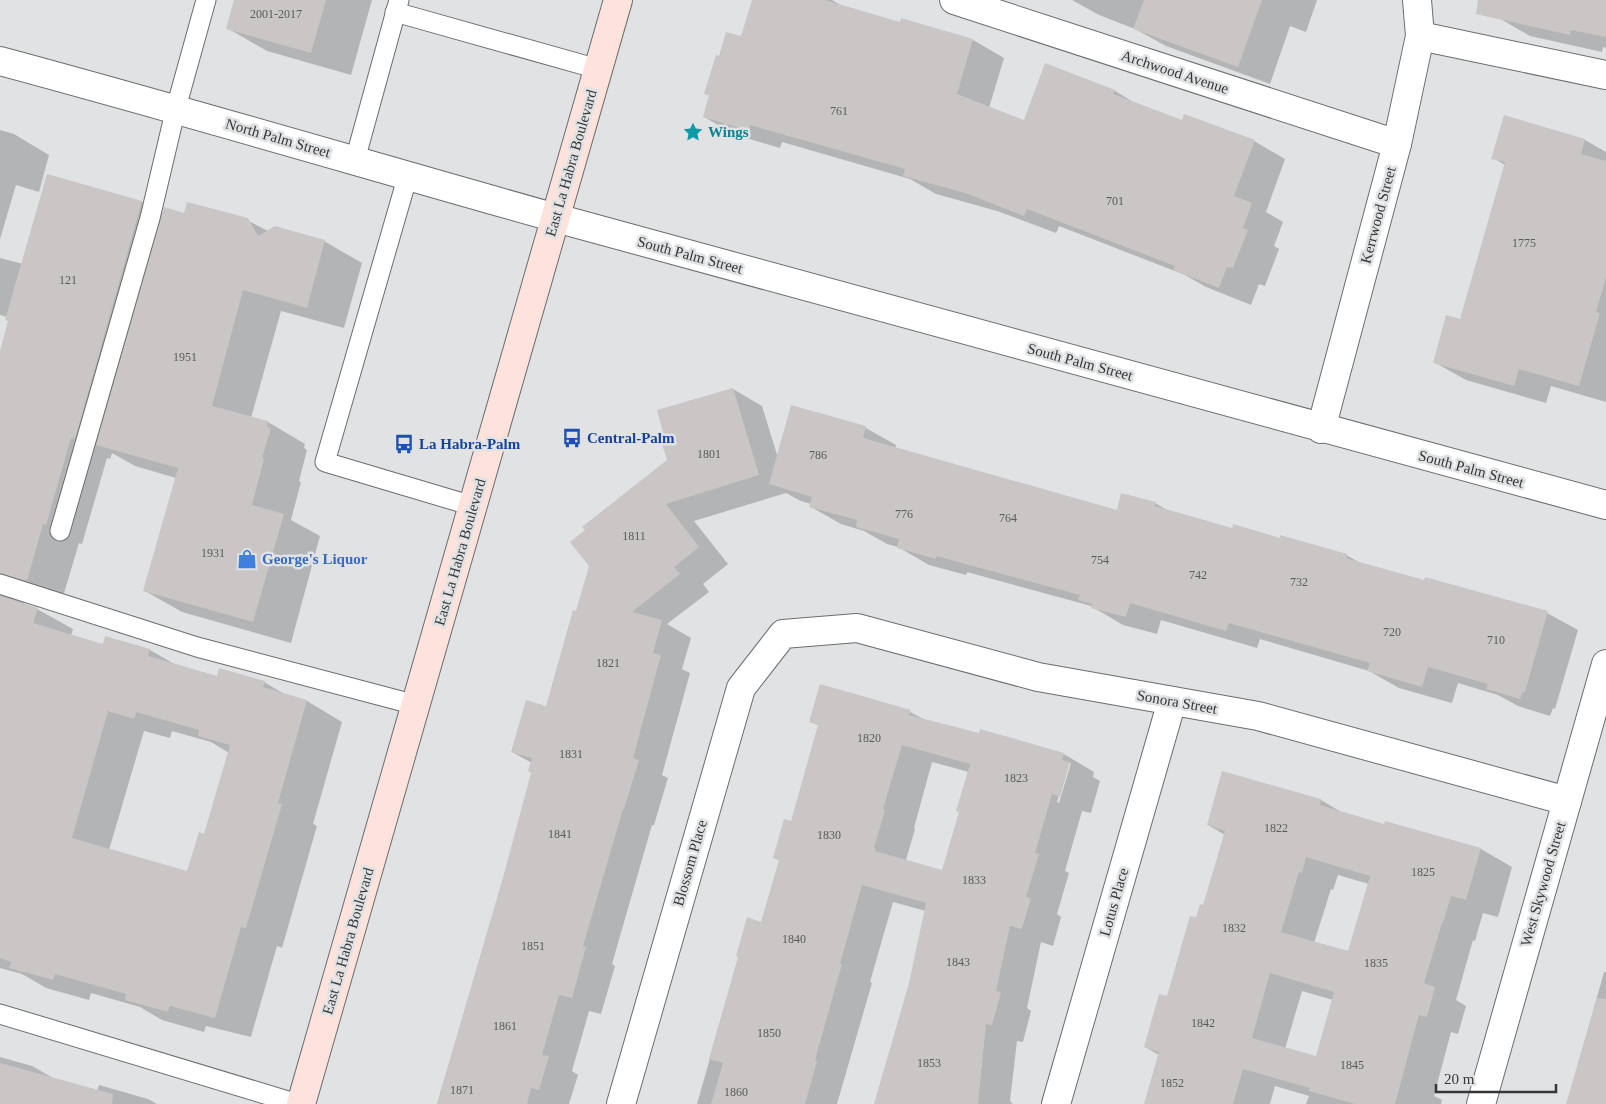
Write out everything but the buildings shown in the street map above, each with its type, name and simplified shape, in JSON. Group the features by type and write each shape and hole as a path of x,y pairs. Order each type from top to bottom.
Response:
{"main road":[{"name":"East La Habra Boulevard","path":"300,1104 618,0"}],"street":[{"name":"Archwood Avenue","path":"954,0 1397,144"},
{"name":"Kerrwood Street","path":"1321,428 1397,144 1420,36 1416,0"},
{"path":"1420,36 1606,75"},
{"name":"North Palm Street","path":"0,60 176,108 555,218"},
{"name":"South Palm Street","path":"555,218 1606,505"},
{"name":"Sonora Street","path":"783,634 857,628 1038,677 1258,716 1566,800"},
{"name":"Blossom Place","path":"621,1104 740,688 783,634"},
{"name":"West Skywood Street","path":"1481,1104 1606,664"},
{"name":"Lotus Place","path":"1056,1104 1172,701"}],"lane":[{"path":"60,532 150,218 176,108 206,0"},
{"path":"355,160 397,6 598,69"},
{"path":"408,175 325,462 473,506"},
{"path":"0,584 197,647 416,705"},
{"path":"0,1014 300,1104"}],"place":[{"name":"Wings","path":"693,132"},
{"name":"Central-Palm","path":"572,438"},
{"name":"La Habra-Palm","path":"404,444"},
{"name":"George's Liquor","path":"247,559"}]}
